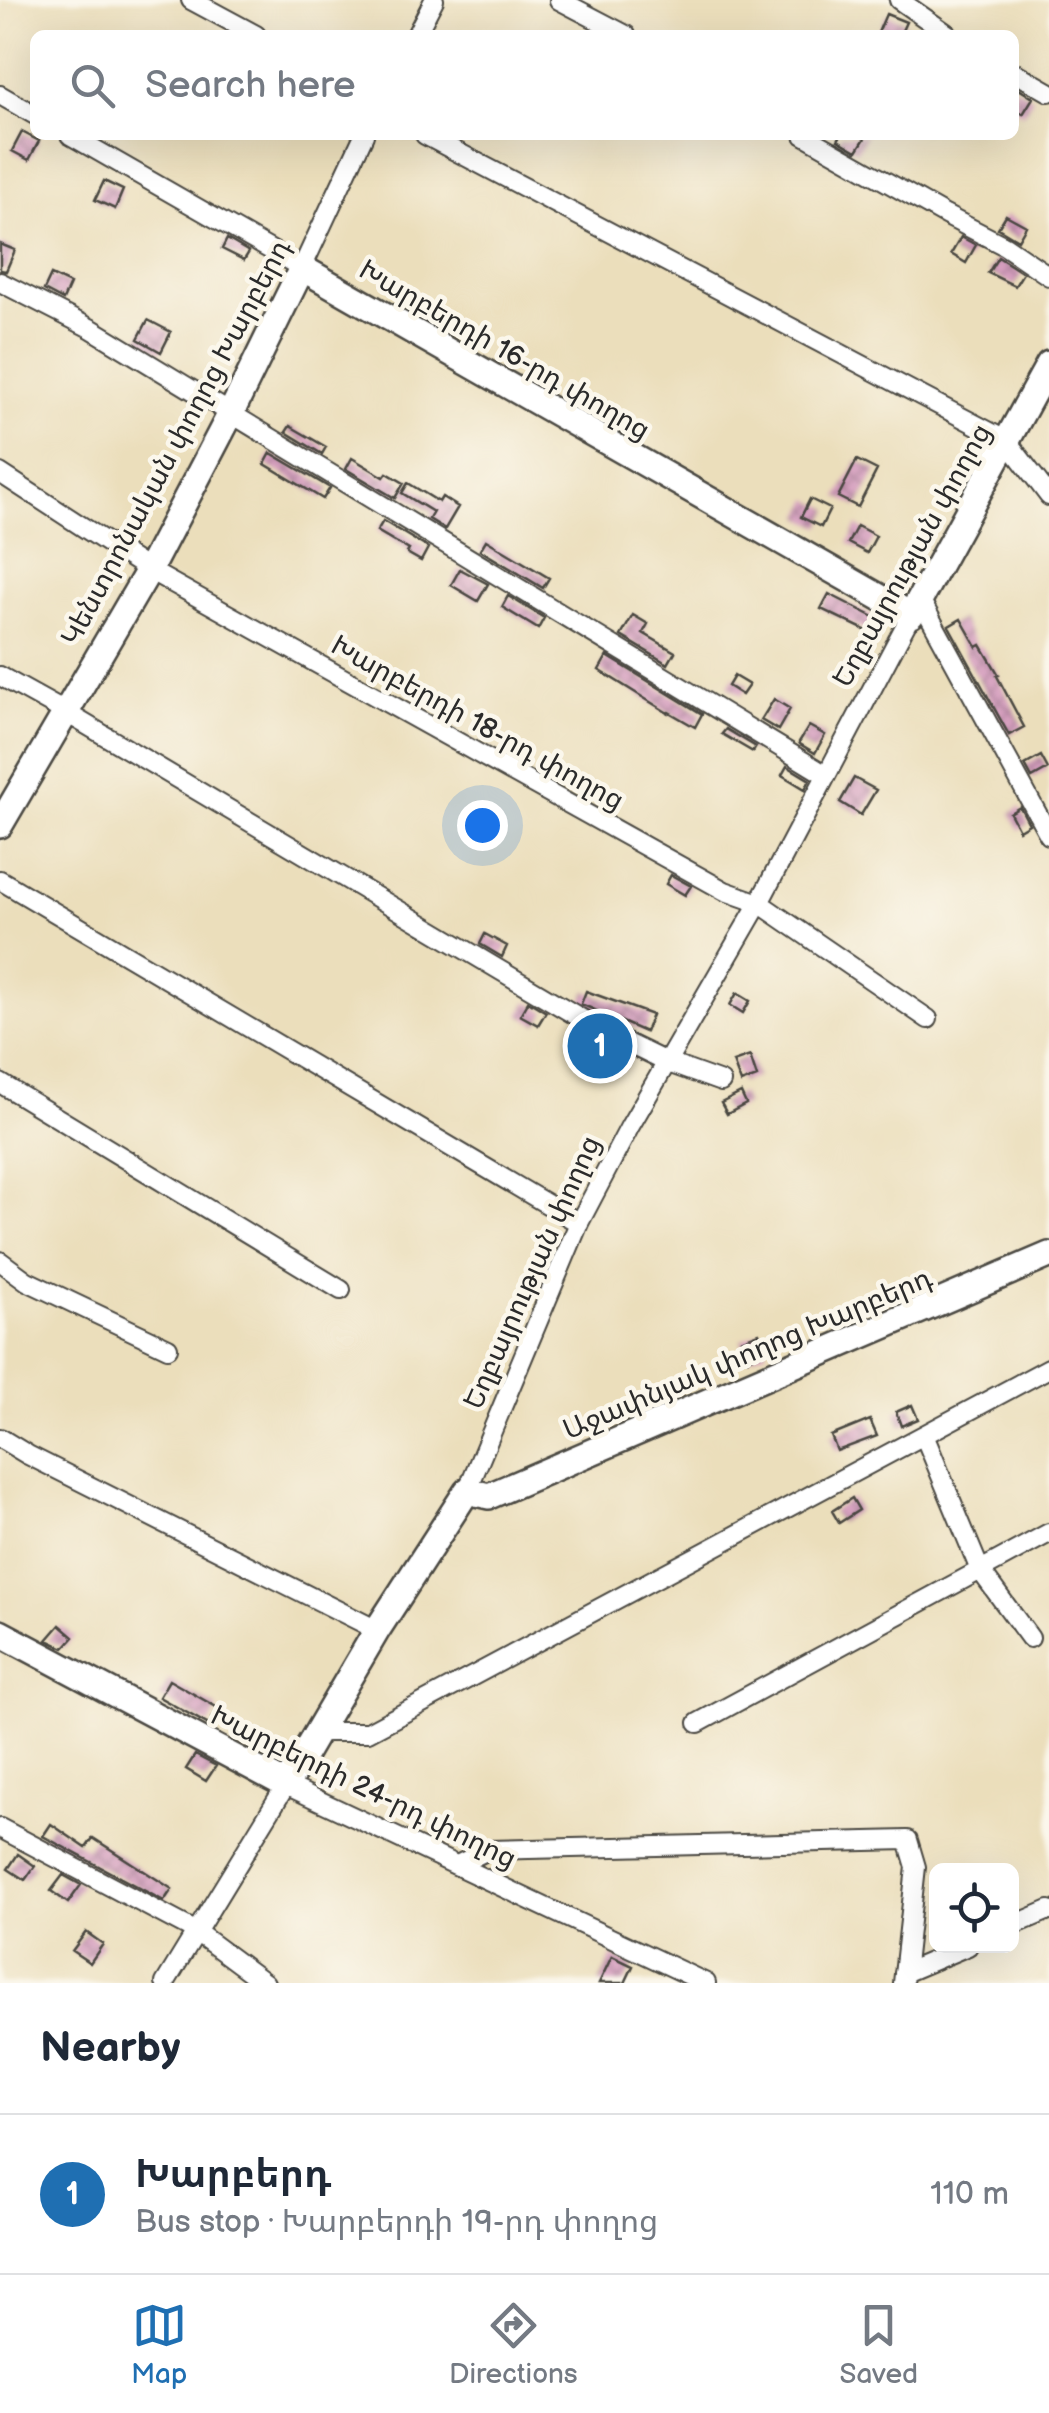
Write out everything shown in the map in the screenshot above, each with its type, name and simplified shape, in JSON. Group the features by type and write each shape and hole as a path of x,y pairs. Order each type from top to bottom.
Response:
{"street":[{"path":"191,0 247,30"},
{"path":"419,30 434,0"},
{"path":"559,0 616,30"},
{"path":"899,0 942,30"},
{"path":"1019,75 1049,92"},
{"path":"0,95 30,112"},
{"name":"Խարբերդի 16-րդ փողոց","path":"79,140 915,607"},
{"name":"Կենտրոնական փողոց Խարբերդ","path":"0,825 149,570 231,412 362,140"},
{"path":"434,140 1007,442 1049,496"},
{"path":"813,140 1005,246 1049,276"},
{"path":"0,282 92,329 826,774"},
{"name":"Եղբայրության փողոց","path":"164,1983 319,1732 376,1630 466,1492 579,1223 630,1126 760,903 915,607 1049,364"},
{"name":"Խարբերդի 18-րդ փողոց","path":"0,473 149,570 725,891 760,903 928,1019"},
{"path":"915,607 1049,835"},
{"path":"0,676 604,1032 668,1063 721,1082"},
{"path":"0,880 579,1223"},
{"path":"0,1083 341,1290"},
{"name":"Աջափնյակ փողոց Խարբերդ","path":"466,1492 489,1496 1049,1255"},
{"path":"0,1261 27,1281 168,1348"},
{"path":"319,1732 368,1732 1049,1368"},
{"path":"924,1434 980,1570 1030,1638"},
{"path":"0,1438 376,1630"},
{"path":"698,1723 1049,1533"},
{"name":"Խարբերդի 24-րդ փողոց","path":"0,1634 286,1785 706,1983"},
{"path":"0,1828 195,1931 265,1983"},
{"path":"457,1865 488,1850 908,1840 916,1867 904,1978"},
{"path":"1019,1923 1049,1910"},
{"path":"904,1978 954,1953"}],"building":[{"path":"886,14 906,22 902,30 879,30"},
{"path":"1019,89 1033,98 1023,114 1019,111"},
{"path":"22,132 30,140 39,141 29,160 12,151"},
{"path":"838,140 864,140 857,151"},
{"path":"104,181 123,190 115,209 95,200"},
{"path":"1006,215 1026,226 1018,240 998,228"},
{"path":"961,237 976,245 966,263 951,254"},
{"path":"227,239 249,252 244,260 222,249"},
{"path":"0,244 15,250 6,271 0,270"},
{"path":"998,257 1023,273 1015,286 988,273"},
{"path":"51,275 70,284 63,300 44,290"},
{"path":"148,320 171,332 161,352 138,339"},
{"path":"290,426 326,447 322,454 286,432"},
{"path":"271,453 330,488 323,499 265,464"},
{"path":"352,458 384,477 387,473 404,483 395,498 346,469"},
{"path":"857,460 877,470 858,507 838,497"},
{"path":"408,483 439,502 442,497 458,507 445,529 429,519 433,512 402,493"},
{"path":"810,499 830,509 821,527 801,517"},
{"path":"383,521 428,548 421,561 377,531"},
{"path":"857,526 876,536 867,553 848,543"},
{"path":"486,540 549,578 543,588 480,550"},
{"path":"460,569 488,584 478,601 451,585"},
{"path":"829,594 876,618 869,632 821,609"},
{"path":"508,596 544,618 538,629 502,607"},
{"path":"633,615 648,624 643,633 675,652 668,664 621,636"},
{"path":"961,619 999,675 1024,727 1009,735 949,626"},
{"path":"607,656 702,714 695,727 599,670"},
{"path":"734,676 749,685 742,695 728,686"},
{"path":"774,699 790,709 778,730 761,720"},
{"path":"809,726 825,735 815,753 799,742"},
{"path":"726,729 756,747 753,752 722,734"},
{"path":"1041,756 1048,769 1032,778 1025,765"},
{"path":"787,766 810,780 805,789 782,775"},
{"path":"854,778 876,790 861,815 840,802"},
{"path":"1020,807 1029,824 1019,830 1010,813"},
{"path":"671,875 691,886 685,895 666,884"},
{"path":"485,934 507,946 502,957 480,944"},
{"path":"586,991 652,1015 645,1032 581,1004"},
{"path":"737,993 750,1001 743,1013 730,1005"},
{"path":"528,1001 546,1012 538,1025 520,1015"},
{"path":"750,1056 757,1077 741,1083 733,1062"},
{"path":"741,1093 746,1104 727,1114 721,1103"},
{"path":"759,1333 767,1351 748,1359 741,1340"},
{"path":"912,1405 918,1419 901,1426 896,1412"},
{"path":"870,1420 877,1436 837,1451 831,1436"},
{"path":"852,1498 859,1510 839,1523 832,1511"},
{"path":"60,1625 74,1637 64,1648 47,1640"},
{"path":"169,1680 218,1708 209,1725 159,1697"},
{"path":"195,1755 216,1766 206,1781 186,1769"},
{"path":"51,1824 86,1848 93,1838 172,1889 164,1901 43,1836"},
{"path":"18,1854 35,1866 25,1880 8,1869"},
{"path":"63,1875 81,1885 68,1903 51,1891"},
{"path":"86,1932 103,1944 90,1963 72,1951"},
{"path":"612,1956 633,1966 625,1983 599,1983"}],"place":[{"name":"Խարբերդ","path":"600,1046"}]}
